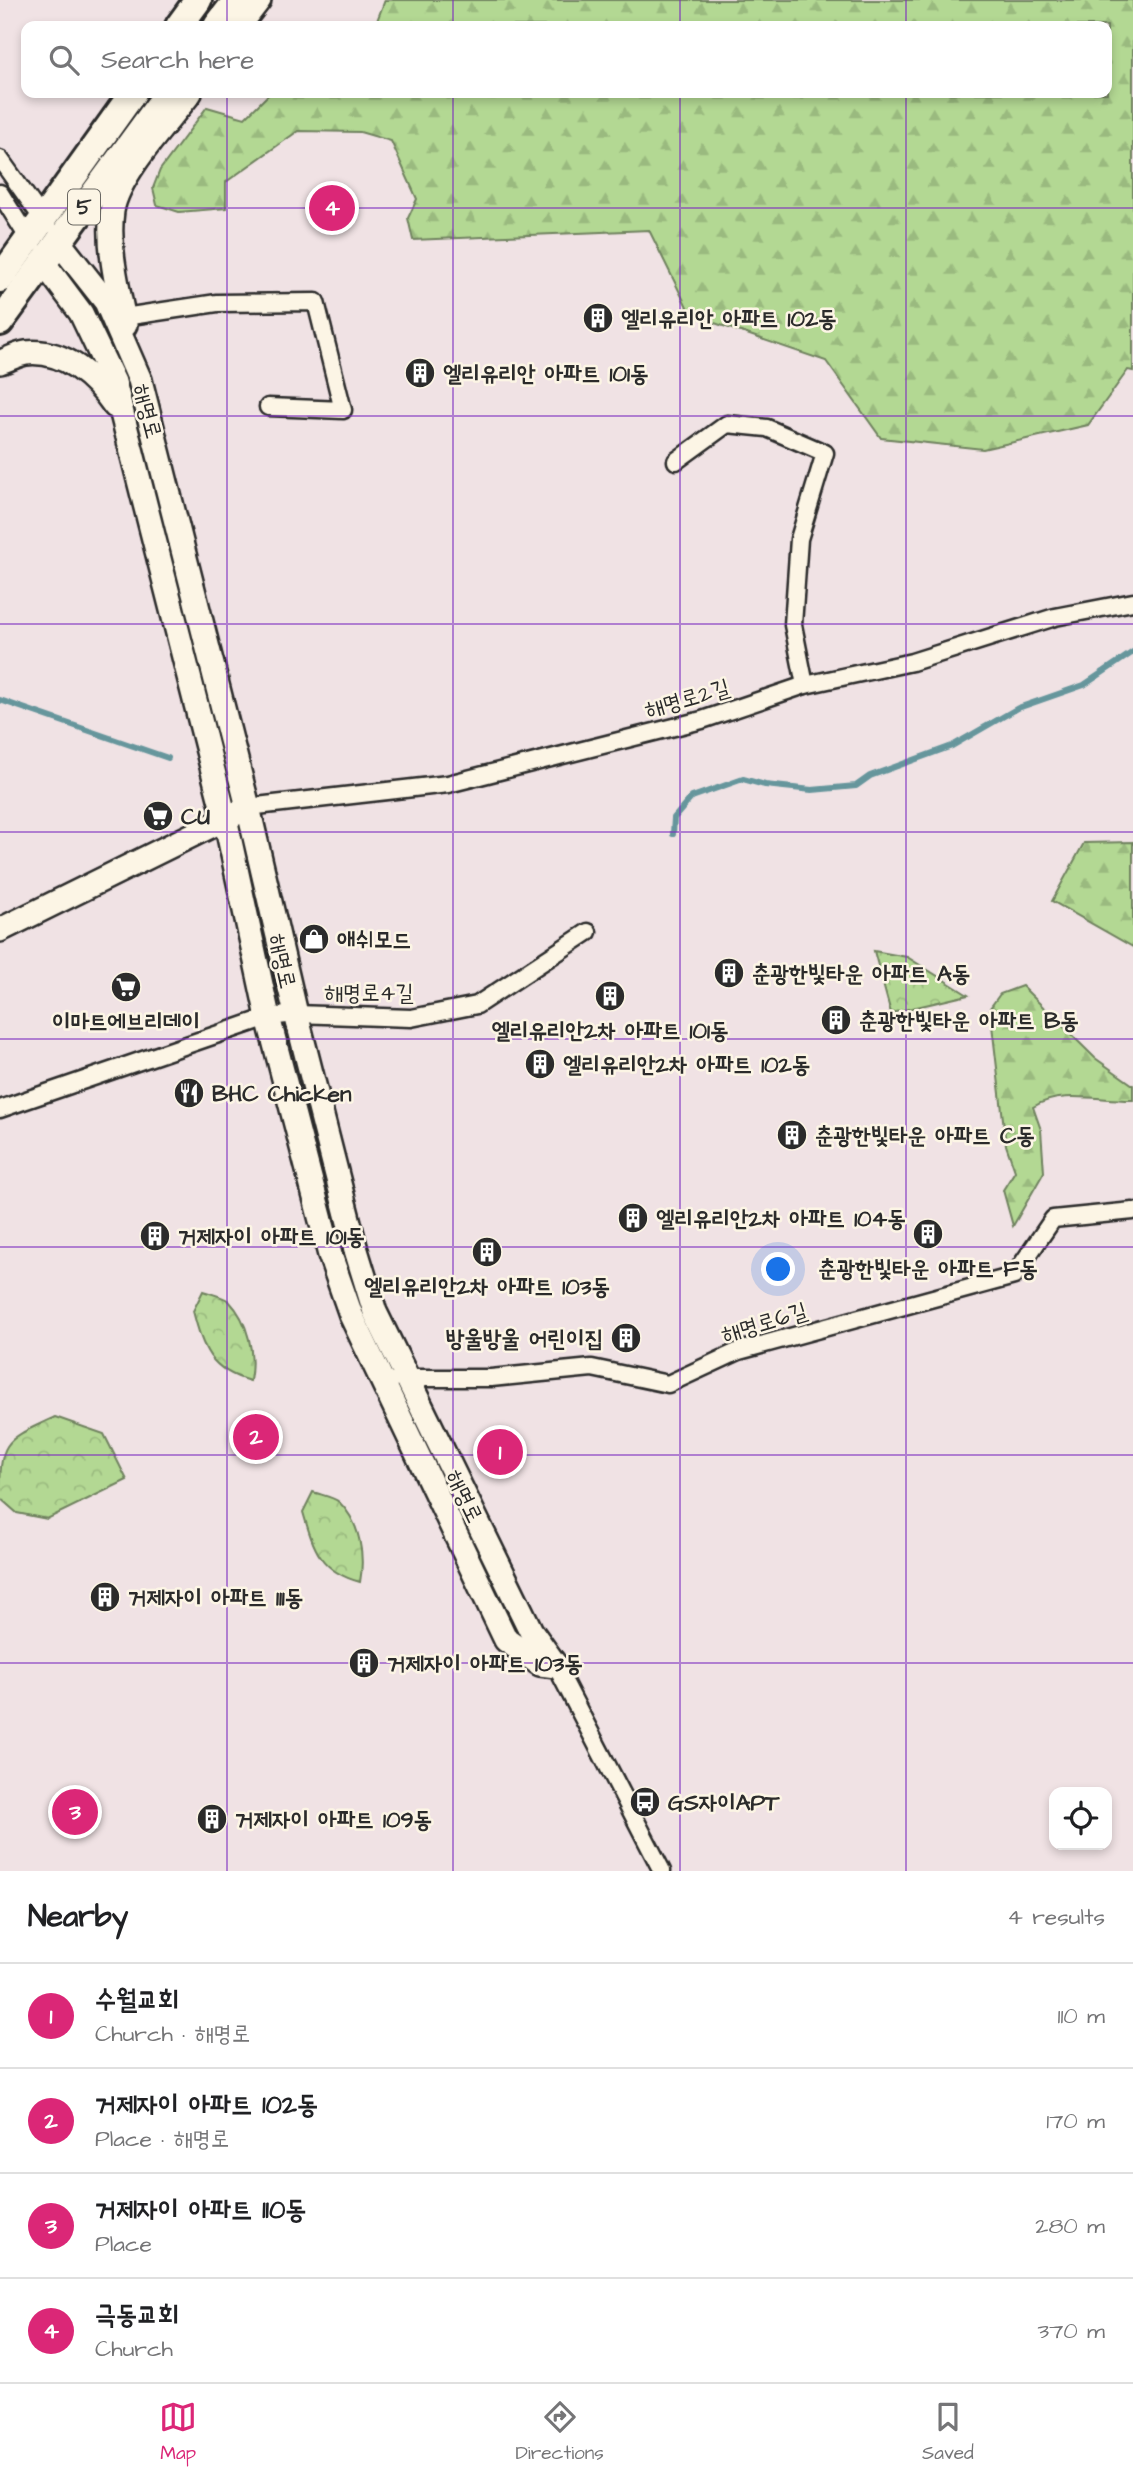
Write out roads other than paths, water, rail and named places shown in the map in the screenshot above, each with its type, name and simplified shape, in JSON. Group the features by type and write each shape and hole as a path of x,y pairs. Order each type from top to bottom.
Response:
{"main road":[{"path":"182,21 198,0"},
{"path":"221,21 237,0"},
{"name":"5","path":"0,322 44,240 129,98"},
{"name":"5","path":"0,279 44,240 164,98"}],"street":[{"path":"243,21 259,0"},
{"path":"131,355 111,232 113,209 131,171 186,98"},
{"path":"0,159 44,240"},
{"path":"0,193 44,240"},
{"name":"해명로","path":"44,240 106,302 131,355 153,428 248,807 296,1014 356,1250 375,1312 531,1631 556,1667 662,1871"},
{"name":"해명로","path":"44,240 114,382 225,818 268,1017 330,1255 351,1315 506,1640 540,1664 556,1667"},
{"path":"124,317 217,303 316,302 343,410 268,407"},
{"path":"0,362 25,353 55,356 84,370 104,389 123,418"},
{"path":"676,461 727,424 767,428 825,453 799,539 793,625 805,685"},
{"name":"해명로2길","path":"248,807 448,784 702,720 805,685 912,662 1055,617 1133,602"},
{"path":"0,930 248,807"},
{"name":"해명로4길","path":"0,1109 268,1017 296,1014 411,1018 477,1004 588,932"},
{"name":"해명로6길","path":"379,1377 491,1378 592,1368 668,1384 739,1351 1014,1276 1053,1219 1133,1211"}],"waterway":[{"path":"673,834 674,818 692,797 743,779 765,785 812,790 856,786 870,776 952,746 1018,708 1084,685 1133,652"},
{"path":"0,700 168,758"}],"place":[{"name":"극동교회","path":"332,208"},
{"name":"엘리유리안 아파트 102동","path":"598,318"},
{"name":"엘리유리안 아파트 101동","path":"420,373"},
{"name":"CU","path":"158,816"},
{"name":"애쉬모드","path":"314,939"},
{"name":"춘광한빛타운 아파트 A동","path":"729,973"},
{"name":"이마트에브리데이","path":"126,987"},
{"name":"엘리유리안2차 아파트 101동","path":"610,996"},
{"name":"춘광한빛타운 아파트 B동","path":"836,1020"},
{"name":"엘리유리안2차 아파트 102동","path":"540,1064"},
{"name":"BHC Chicken","path":"189,1093"},
{"name":"춘광한빛타운 아파트 C동","path":"792,1135"},
{"name":"엘리유리안2차 아파트 104동","path":"633,1218"},
{"name":"춘광한빛타운 아파트 F동","path":"928,1234"},
{"name":"거제자이 아파트 101동","path":"155,1236"},
{"name":"엘리유리안2차 아파트 103동","path":"487,1252"},
{"name":"방울방울 어린이집","path":"626,1338"},
{"name":"거제자이 아파트 102동","path":"256,1437"},
{"name":"수월교회","path":"500,1452"},
{"name":"거제자이 아파트 111동","path":"105,1597"},
{"name":"거제자이 아파트 103동","path":"364,1663"},
{"name":"GS자이APT","path":"645,1802"},
{"name":"거제자이 아파트 110동","path":"75,1812"},
{"name":"거제자이 아파트 109동","path":"212,1819"}]}
